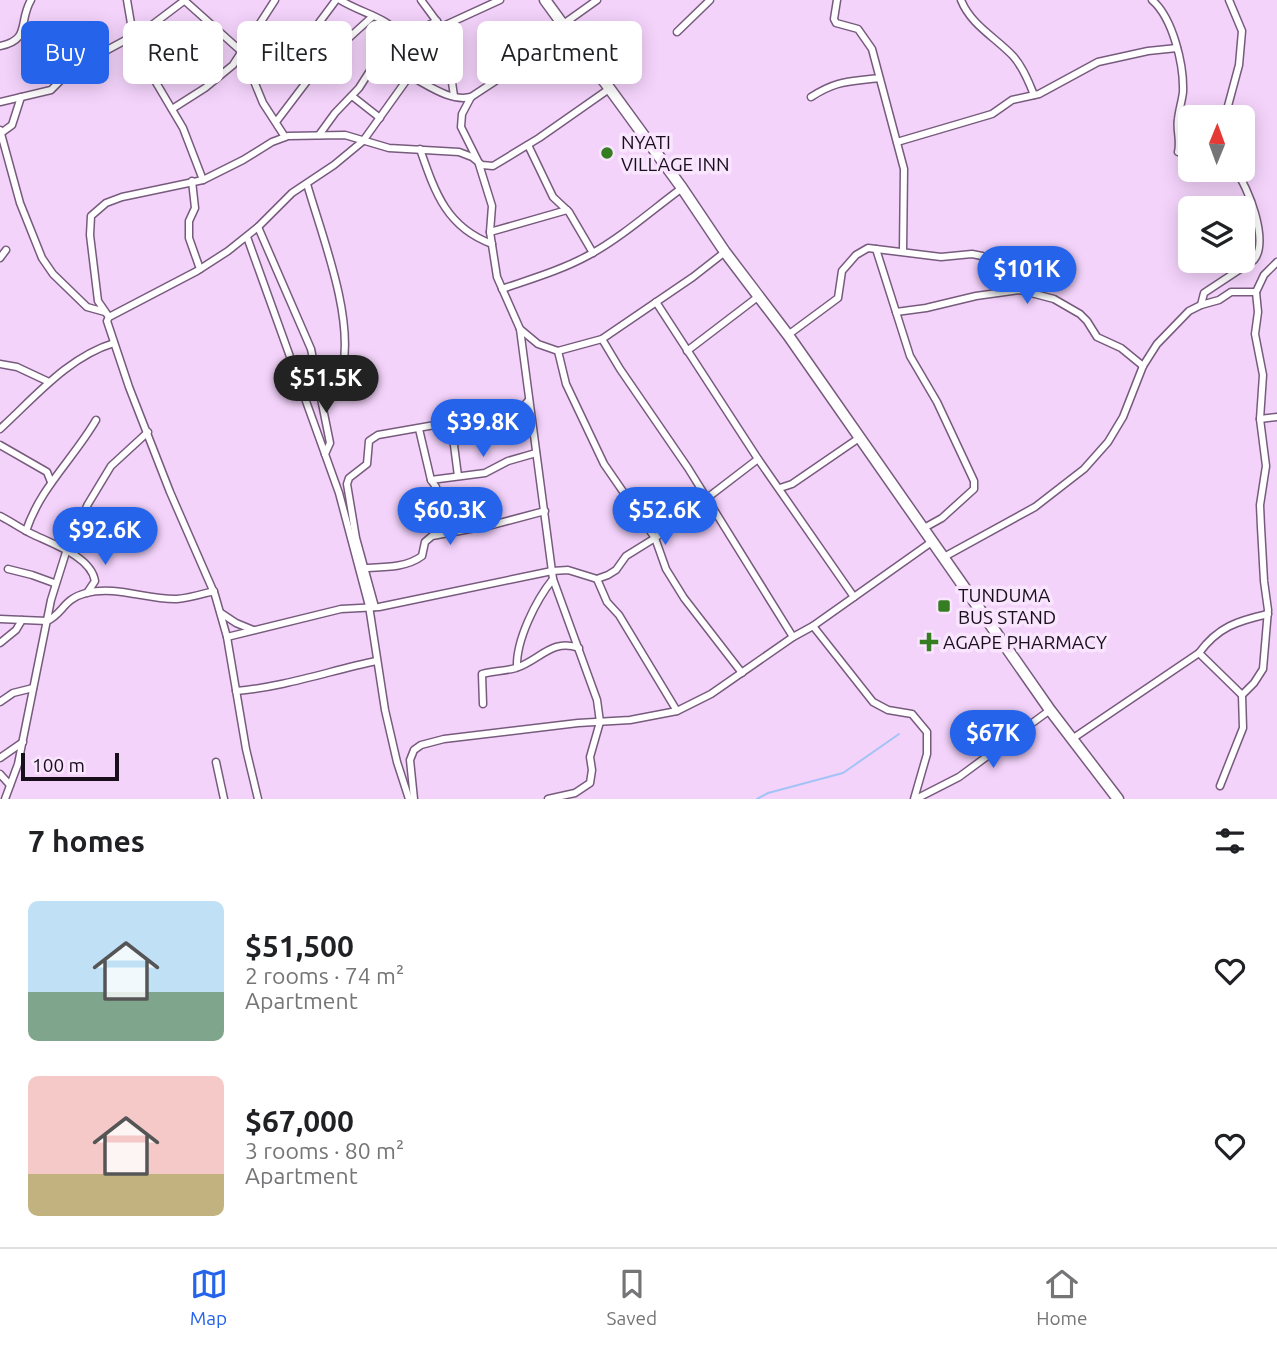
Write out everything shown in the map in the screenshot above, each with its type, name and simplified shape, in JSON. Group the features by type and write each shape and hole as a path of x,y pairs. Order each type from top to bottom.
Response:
{"highway":[{"path":"545,0 559,21"},
{"path":"605,84 788,335 1050,710 1118,799"}],"street":[{"path":"0,46 16,42 19,38 24,14 31,0"},
{"path":"127,0 130,21"},
{"path":"155,21 185,0 237,47"},
{"path":"262,21 275,0"},
{"path":"321,21 338,0 386,21"},
{"path":"421,0 436,21"},
{"path":"446,21 500,0"},
{"path":"568,21 597,0"},
{"path":"677,32 710,0"},
{"path":"837,0 834,19 836,23 858,29 872,50 897,142 904,169 903,251"},
{"path":"961,0 966,11 987,35 1015,58 1034,95"},
{"path":"1153,0 1164,14 1177,48 1183,72 1180,105"},
{"path":"1228,105 1238,65 1242,31 1230,0"},
{"path":"276,122 320,64 373,16"},
{"path":"0,102 51,90 62,79 123,42"},
{"path":"897,142 992,114 1018,97 1034,95 1098,62 1148,51 1177,48"},
{"path":"172,109 226,73 237,59"},
{"path":"319,135 366,75"},
{"path":"811,97 848,80 879,78"},
{"path":"157,84 191,146 203,180"},
{"path":"255,84 263,103 285,137"},
{"path":"21,97 12,125 0,131 3,151 20,203 42,258 53,274 87,307 107,315 200,269 247,237 278,205 334,166 363,141 404,84"},
{"path":"425,84 442,93 471,97 493,84"},
{"path":"452,84 454,96"},
{"path":"258,799 227,637 214,591 183,524 129,387 107,325 107,315 98,301 90,235 91,216 106,203 122,197 203,180 285,137 345,135 389,148 459,152 467,154 482,165 493,166 609,89"},
{"path":"352,96 380,118"},
{"path":"471,97 461,114 461,127 478,161 492,206 490,232 495,267 520,329 553,575 597,700 600,722 590,757 593,770 590,783 575,793 548,799"},
{"path":"528,145 553,197 567,210 593,253"},
{"path":"420,149 436,195 453,219 471,236 492,244"},
{"path":"192,181 195,208 189,221 189,238 200,269"},
{"path":"1201,304 1204,293 1232,276 1258,255 1261,243 1259,228 1243,182"},
{"path":"307,184 328,252 344,324 343,367 317,373"},
{"path":"502,289 571,264 593,253 682,188"},
{"path":"490,232 567,210"},
{"path":"258,227 304,331 317,373 330,443 325,454"},
{"path":"247,237 339,493 372,606"},
{"path":"876,249 910,356 937,402 975,485 974,489 942,518 924,528"},
{"path":"0,258 6,250"},
{"path":"788,335 838,298 842,271 863,250 903,251 941,257 972,254 982,256 1019,290"},
{"path":"520,329 538,344 558,351 602,339 725,252"},
{"path":"1242,695 1263,669 1268,612 1260,505 1266,466 1259,419 1263,375 1255,334 1258,301 1256,292 1264,275 1277,261"},
{"path":"897,312 1019,290 1066,305 1083,316 1097,337 1121,348 1143,366"},
{"path":"944,557 1013,521 1084,469 1108,442 1123,417 1143,366 1157,344 1176,323 1201,304 1219,300 1231,292 1256,292"},
{"path":"687,351 759,296"},
{"path":"656,302 758,459 854,597"},
{"path":"602,339 688,468 793,637"},
{"path":"0,429 49,383 84,355 114,343"},
{"path":"558,351 566,384 594,444 617,484 655,538 658,553 678,589 742,673"},
{"path":"0,364 17,367 49,383"},
{"path":"411,799 397,762 376,661 372,606 347,484 349,478 367,464 368,444 378,435 514,411 529,400"},
{"path":"1259,419 1277,417"},
{"path":"26,531 35,508 51,482 96,421"},
{"path":"451,422 458,476"},
{"path":"419,429 447,534"},
{"path":"5,799 18,764 54,583 66,549 106,473 148,432"},
{"path":"780,488 792,484 859,438"},
{"path":"0,445 47,472 51,482"},
{"path":"431,480 485,473 508,461 536,453"},
{"path":"227,637 341,609 553,575 568,570 597,579 616,570 626,556 655,538 758,459"},
{"path":"364,568 409,563 422,556 427,538 545,511"},
{"path":"0,516 66,549 93,571 94,585 87,593"},
{"path":"411,799 410,760 414,750 421,746 444,739 630,720 677,711 698,702 813,626 933,541"},
{"path":"8,569 54,583"},
{"path":"517,667 519,643 553,575"},
{"path":"597,579 607,602 619,615 677,711"},
{"path":"0,619 47,621 54,618 69,601 87,593 116,591 178,599 214,591"},
{"path":"1072,739 1199,653 1209,639 1224,628 1268,612 1277,604"},
{"path":"221,613 236,623 255,630"},
{"path":"0,643 16,630 22,620"},
{"path":"813,626 873,702 888,710 912,714 927,732 927,754 915,799"},
{"path":"483,704 482,674 517,667 556,645 569,644 579,648"},
{"path":"1199,653 1242,695 1243,728 1220,786"},
{"path":"236,691 307,679 376,661"},
{"path":"0,702 13,693 33,688"},
{"path":"915,799 958,777 1050,710"},
{"path":"0,758 23,742"},
{"path":"216,762 224,799"},
{"path":"0,774 10,785"}],"waterway":[{"path":"757,799 768,793 843,773 899,734"}],"place":[{"name":"NYATI VILLAGE INN","path":"607,153"},
{"name":"TUNDUMA BUS STAND","path":"944,606"},
{"name":"AGAPE PHARMACY","path":"929,642"}]}
